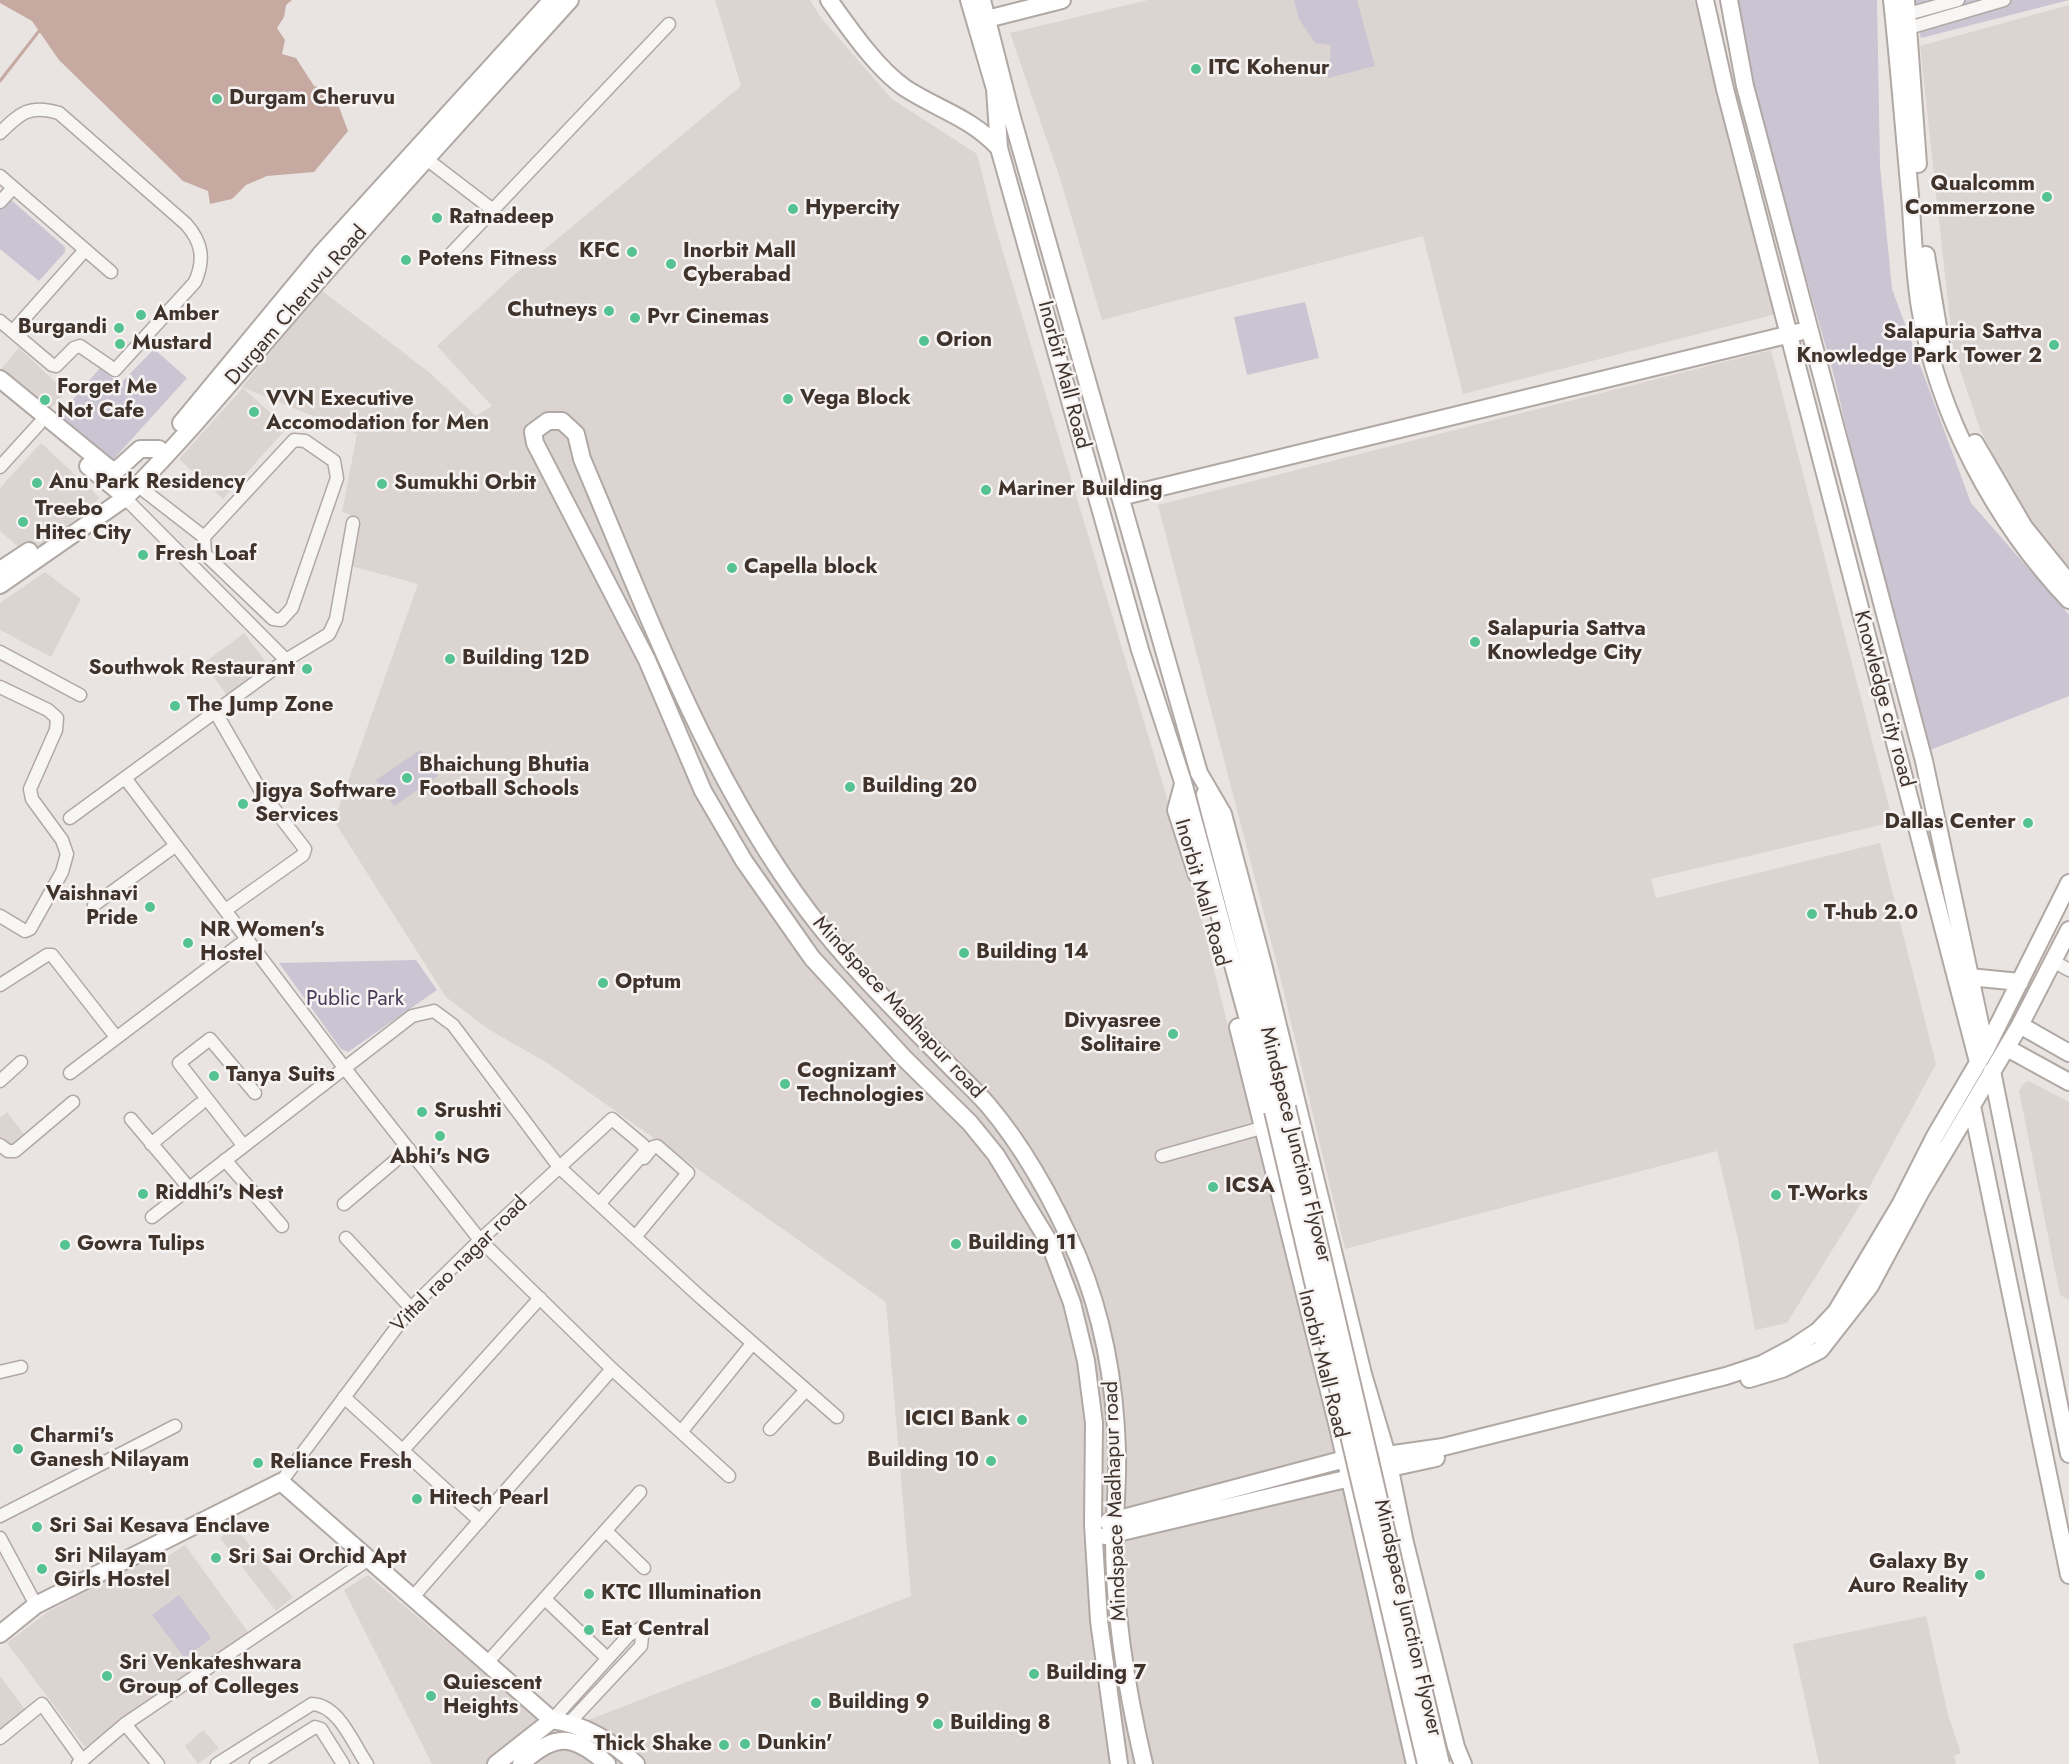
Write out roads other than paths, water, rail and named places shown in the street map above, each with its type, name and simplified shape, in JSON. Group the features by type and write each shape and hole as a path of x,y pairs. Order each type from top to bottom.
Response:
{"street":[{"name":"Durgam Cheruvu Road","path":"0,585 126,490 180,441 552,0"},
{"name":"Durgam Cheruvu Road","path":"0,570 126,490 320,255 421,155 570,0"},
{"path":"829,0 860,41 903,87 975,125 999,148"},
{"name":"Inorbit Mall Road","path":"969,0 995,89 999,148 1140,650 1183,782 1176,810 1205,899 1264,1127 1350,1478 1415,1764"},
{"name":"Inorbit Mall Road","path":"982,0 1199,773 1223,814 1388,1462 1456,1747 1463,1764"},
{"path":"987,19 1062,0"},
{"name":"Knowledge city road","path":"1705,0 1725,90 1789,335 1982,1055"},
{"name":"Knowledge city road","path":"1729,0 1745,86 1924,761 1969,977 1982,1055"},
{"path":"1892,0 1902,19 1927,261 1946,369 1977,447 2002,493 2040,549 2069,583"},
{"path":"1902,19 1958,0"},
{"path":"1902,19 2004,0"},
{"path":"1902,19 1920,308 1934,368 1982,482 2013,534 2044,574 2069,600"},
{"path":"451,254 669,24"},
{"path":"0,133 15,118 36,108 59,113 186,224 195,234 201,248 201,268 195,282 118,369 112,370 80,345 54,366 0,321"},
{"path":"421,155 493,210"},
{"path":"0,176 111,272"},
{"path":"0,202 13,188"},
{"path":"13,331 85,250"},
{"path":"1120,496 1809,329"},
{"path":"0,379 110,469 118,469 140,449 159,449"},
{"path":"0,391 39,424 126,490 204,537"},
{"name":"Mindspace Madhapur road","path":"1119,1764 1099,1621 1094,1531 1094,1423 1086,1361 1072,1303 1049,1242 996,1155 970,1123 904,1058 812,958 744,861 703,791 647,660 535,443 533,432 548,421 562,421 576,434 582,459 666,653 710,752 736,800 807,909 892,1006 989,1106 1045,1187 1079,1261 1108,1356 1117,1449 1116,1528 1120,1619 1135,1725 1144,1764"},
{"path":"0,467 39,424"},
{"path":"259,633 273,620 281,620 292,608 337,478 334,461 305,441 294,440 204,537 205,554 273,620"},
{"path":"126,490 286,660"},
{"path":"70,818 286,660 322,639 333,627 353,523"},
{"path":"0,652 80,695"},
{"path":"647,660 666,653"},
{"path":"0,687 48,710 57,718 56,730 30,789 32,799 62,840 67,854 62,872 30,929 25,931 0,916"},
{"path":"216,713 262,793 305,849 303,855 227,909"},
{"name":"Mindspace Junction Flyover","path":"1199,773 1441,1764"},
{"path":"125,778 172,843 227,909 247,939 344,1066 480,1240 612,1369 729,1476"},
{"name":"Mindspace Junction Flyover","path":"1183,782 1280,1109 1426,1764"},
{"path":"130,869 172,843"},
{"path":"94,905 172,843"},
{"path":"1882,1248 2069,883"},
{"path":"1388,1462 1481,1442 1668,1392 1762,1364 1818,1331 1836,1312 1882,1248 1972,1106 2020,1025 2069,930"},
{"path":"70,1073 247,939"},
{"path":"0,985 47,955 52,955 116,1037"},
{"path":"2053,961 2069,970"},
{"path":"1969,977 2020,982"},
{"path":"152,1216 344,1066 412,1016 434,1011 453,1025 559,1167 752,1344 837,1418"},
{"path":"2020,1025 2069,1053"},
{"path":"243,1145 179,1063 210,1039 255,1093"},
{"path":"2007,1048 2069,1082"},
{"path":"0,1082 21,1062"},
{"path":"1992,1071 2069,1454"},
{"path":"0,1145 8,1151 15,1151 73,1102"},
{"path":"152,1143 200,1104"},
{"name":"Mindspace Madhapur road","path":"970,1123 989,1106"},
{"path":"1972,1106 2069,1575"},
{"path":"131,1119 189,1188"},
{"name":"Vittal rao nagar road","path":"281,1482 411,1308 480,1240 607,1121 612,1119 627,1130 646,1151 601,1206"},
{"path":"1162,1156 1264,1127"},
{"path":"601,1206 654,1146 688,1170 688,1173 635,1237"},
{"path":"344,1204 409,1149"},
{"path":"225,1160 282,1226"},
{"path":"1287,1221 1324,1213"},
{"path":"1999,1231 2024,1227"},
{"path":"346,1238 411,1308"},
{"path":"403,1450 540,1298"},
{"path":"681,1432 752,1344"},
{"path":"0,1372 21,1367"},
{"path":"413,1598 612,1369"},
{"path":"770,1429 806,1390"},
{"path":"344,1397 480,1521"},
{"path":"0,1516 176,1426"},
{"path":"1116,1528 1345,1459"},
{"path":"1094,1531 1350,1478"},
{"path":"0,1634 36,1605 281,1482 486,1664 561,1722 636,1764"},
{"path":"486,1664 640,1492"},
{"path":"606,1531 644,1568"},
{"path":"0,1538 36,1605"},
{"path":"0,1738 42,1704 80,1762 125,1724 369,1558"},
{"path":"544,1599 607,1658"},
{"path":"496,1764 561,1722 641,1646 643,1627 629,1635 607,1658 561,1722"},
{"path":"1389,1653 1431,1646"},
{"path":"217,1764 312,1704 327,1706 335,1714 367,1764"},
{"path":"125,1724 158,1764"},
{"path":"256,1764 315,1727 321,1729 343,1764"},
{"path":"522,1764 552,1741 593,1741"},
{"path":"593,1741 607,1764"}],"waterway":[{"path":"0,81 39,31"}],"place":[{"name":"ITC Kohenur","path":"1196,69"},
{"name":"Durgam Cheruvu","path":"217,99"},
{"name":"Qualcomm Commerzone","path":"2047,197"},
{"name":"Hypercity","path":"793,209"},
{"name":"Ratnadeep","path":"437,218"},
{"name":"KFC","path":"632,252"},
{"name":"Potens Fitness","path":"406,260"},
{"name":"Inorbit Mall Cyberabad","path":"671,264"},
{"name":"Chutneys","path":"609,311"},
{"name":"Amber","path":"141,315"},
{"name":"Pvr Cinemas","path":"635,318"},
{"name":"Burgandi","path":"119,328"},
{"name":"Orion","path":"924,341"},
{"name":"Mustard","path":"120,344"},
{"name":"Salapuria Sattva Knowledge Park Tower 2","path":"2054,345"},
{"name":"Vega Block","path":"788,399"},
{"name":"Forget Me Not Cafe","path":"45,400"},
{"name":"VVN Executive Accomodation for Men","path":"254,412"},
{"name":"Anu Park Residency","path":"37,483"},
{"name":"Sumukhi Orbit","path":"382,484"},
{"name":"Mariner Building","path":"986,490"},
{"name":"Treebo Hitec City","path":"23,522"},
{"name":"Fresh Loaf","path":"143,555"},
{"name":"Capella block","path":"732,568"},
{"name":"Salapuria Sattva Knowledge City","path":"1475,642"},
{"name":"Building 12D","path":"450,659"},
{"name":"Southwok Restaurant","path":"307,669"},
{"name":"The Jump Zone","path":"175,706"},
{"name":"Bhaichung Bhutia Football Schools","path":"407,778"},
{"name":"Building 20","path":"850,787"},
{"name":"Jigya Software Services","path":"243,804"},
{"name":"Dallas Center","path":"2028,823"},
{"name":"Vaishnavi Pride","path":"150,907"},
{"name":"T-hub 2.0","path":"1812,914"},
{"name":"NR Women's Hostel","path":"188,943"},
{"name":"Building 14","path":"964,953"},
{"name":"Optum","path":"603,983"},
{"name":"Divyasree Solitaire","path":"1173,1034"},
{"name":"Tanya Suits","path":"214,1076"},
{"name":"Cognizant Technologies","path":"785,1084"},
{"name":"Srushti","path":"422,1112"},
{"name":"Abhi's NG","path":"440,1136"},
{"name":"ICSA","path":"1213,1187"},
{"name":"Riddhi's Nest","path":"143,1194"},
{"name":"T-Works","path":"1776,1195"},
{"name":"Building 11","path":"956,1244"},
{"name":"Gowra Tulips","path":"65,1245"},
{"name":"ICICI Bank","path":"1022,1420"},
{"name":"Charmi's Ganesh Nilayam","path":"18,1449"},
{"name":"Building 10","path":"991,1461"},
{"name":"Reliance Fresh","path":"258,1463"},
{"name":"Hitech Pearl","path":"417,1499"},
{"name":"Sri Sai Kesava Enclave","path":"37,1527"},
{"name":"Sri Sai Orchid Apt","path":"216,1558"},
{"name":"Sri Nilayam Girls Hostel","path":"42,1569"},
{"name":"Galaxy By Auro Reality","path":"1980,1575"},
{"name":"KTC Illumination","path":"589,1594"},
{"name":"Eat Central","path":"589,1630"},
{"name":"Building 7","path":"1034,1674"},
{"name":"Sri Venkateshwara Group of Colleges","path":"107,1676"},
{"name":"Quiescent Heights","path":"431,1696"},
{"name":"Building 9","path":"816,1703"},
{"name":"Building 8","path":"938,1724"},
{"name":"Dunkin'","path":"745,1744"},
{"name":"Thick Shake","path":"724,1745"}],"park label":[{"name":"Public Park","path":"355,1000"}]}
